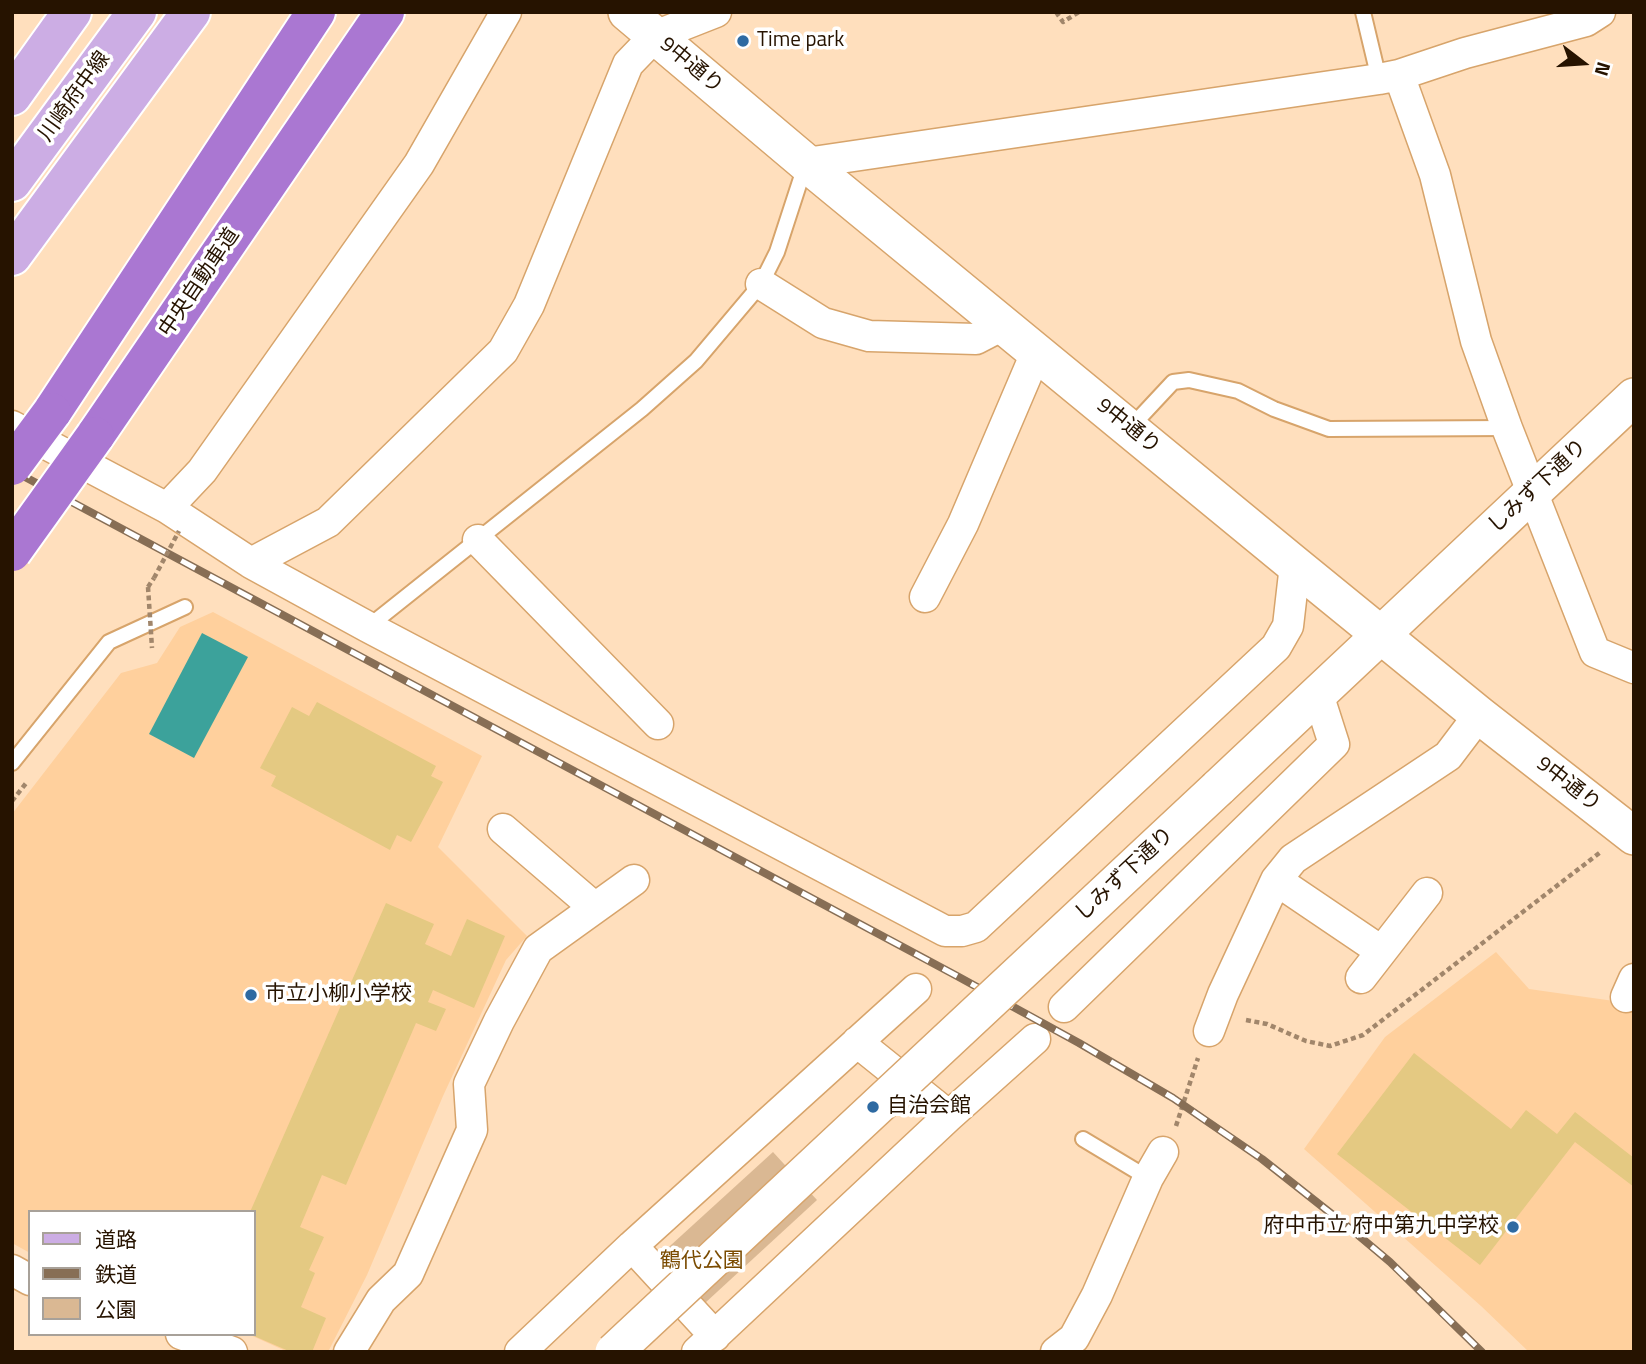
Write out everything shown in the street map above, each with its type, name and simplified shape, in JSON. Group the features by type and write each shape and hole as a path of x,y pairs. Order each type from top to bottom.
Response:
{"highway":[{"path":"12,466 52,412 316,12"},
{"name":"中央自動車道","path":"12,552 95,436 385,12"}],"main road":[{"path":"12,96 72,12"},
{"name":"川崎府中線","path":"12,182 137,12"},
{"path":"12,256 191,12"}],"street":[{"path":"173,519 202,471 419,164 506,12"},
{"name":"9中通り","path":"627,12 806,163 1295,565 1479,715 1634,836"},
{"path":"251,563 328,523 503,351 529,305 628,64 656,36 716,12"},
{"path":"806,163 1389,77 1465,53 1587,21 1600,12"},
{"path":"1389,77 1435,175 1476,341 1507,428 1595,652 1634,668"},
{"path":"761,284 823,323 869,336 976,339 1003,325"},
{"path":"925,597 963,524 1036,353"},
{"name":"しみず下通り","path":"614,1352 1634,397"},
{"path":"12,426 368,627 945,932 962,932 976,926 1276,647 1288,626 1295,565"},
{"path":"478,540 658,724"},
{"path":"1064,1007 1334,744 1318,694"},
{"path":"1209,1031 1223,994 1276,880 1293,859 1448,756 1479,715"},
{"path":"503,829 595,908"},
{"path":"349,1352 381,1300 408,1275 472,1130 469,1084 538,949 634,880"},
{"path":"1276,880 1381,951"},
{"path":"1361,978 1427,893"},
{"path":"520,1352 632,1246 916,989"},
{"path":"632,1246 706,1344 1035,1039"},
{"path":"857,1042 949,1116"},
{"path":"1056,1352 1074,1338 1097,1294 1148,1178 1169,1139"},
{"path":"12,1270 28,1279"},
{"path":"187,1336 232,1352"}],"lane":[{"path":"1363,12 1389,77"},
{"path":"368,627 642,409 687,369 761,284 781,241 806,163"},
{"path":"1130,428 1173,382 1189,380 1238,391 1274,409 1329,429 1507,428"},
{"path":"12,762 109,642 185,607"},
{"path":"1083,1139 1148,1178"}],"path":[{"path":"1056,12 1063,22 1079,12"},
{"path":"152,648 148,587 154,578 173,519"},
{"path":"1169,1139 1189,1079"}],"shaded area":[{"name":"市立小柳小学校","path":"213,612 482,756 438,847 527,936 506,960 443,1096 367,1275 328,1352 288,1352 252,1336 256,1336 256,1210 28,1210 28,1252 12,1243 12,814 121,673 157,663 180,627"},
{"name":"府中市立 府中第九中学校","path":"1496,952 1529,989 1614,1001 1634,1009 1634,1352 1529,1352 1304,1149 1385,1037"}],"green space":[{"name":"鶴代公園","path":"773,1152 817,1200 692,1315 648,1266"}],"water":[{"path":"202,633 248,657 194,758 149,734"}],"building":[{"path":"317,702 436,766 431,776 443,782 411,842 397,835 390,850 271,786 276,776 260,768 292,707 309,716"},
{"path":"386,903 434,924 425,944 451,956 467,919 505,936 474,1008 433,990 428,1002 446,1009 436,1031 416,1023 346,1185 322,1175 300,1227 324,1237 309,1270 315,1273 301,1307 326,1318 312,1352 291,1352 254,1336 256,1210 251,1210"},
{"path":"1414,1053 1511,1129 1526,1110 1557,1134 1575,1112 1634,1158 1634,1187 1575,1142 1480,1265 1337,1154"}],"railway":[{"path":"12,470 957,976 1173,1098 1262,1159 1352,1230 1390,1262 1482,1352"}],"place":[{"name":"Time park","path":"743,41"},
{"name":"市立小柳小学校","path":"251,995"},
{"name":"自治会館","path":"873,1107"},
{"name":"府中市立 府中第九中学校","path":"1513,1227"}]}
